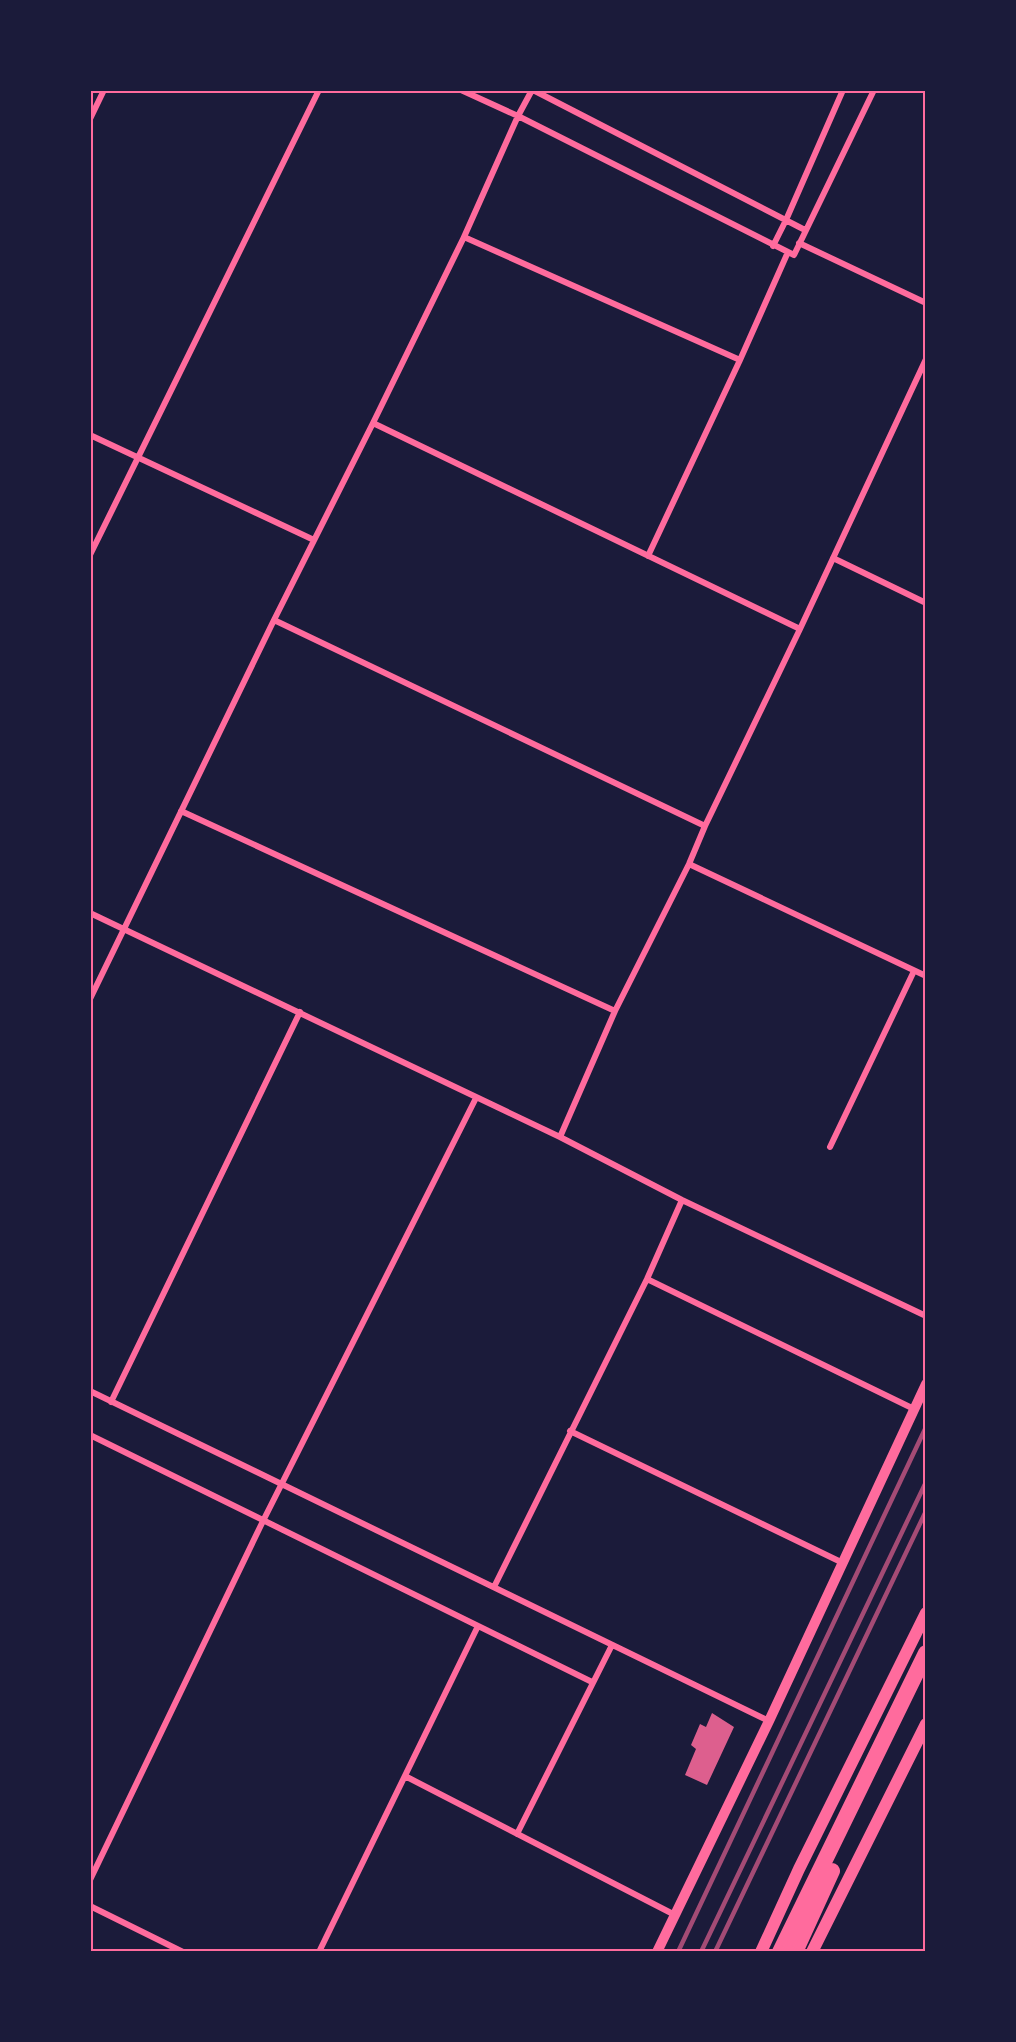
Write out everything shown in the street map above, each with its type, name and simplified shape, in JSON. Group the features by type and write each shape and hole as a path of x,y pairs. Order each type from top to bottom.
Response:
{"highway":[{"path":"780,1952 926,1653"},
{"path":"795,1952 926,1674"}],"main road":[{"path":"761,1952 799,1869 926,1613"},
{"path":"812,1952 926,1724"}],"street":[{"path":"90,119 104,90"},
{"path":"90,555 319,90"},
{"path":"461,90 518,116 791,254"},
{"path":"90,999 274,620 464,237 532,90 804,230"},
{"path":"773,246 843,90"},
{"path":"648,556 791,254 799,243 874,90"},
{"path":"464,237 740,360"},
{"path":"799,243 926,303"},
{"path":"560,1137 615,1011 689,864 926,359"},
{"path":"373,423 800,629"},
{"path":"90,435 314,540"},
{"path":"833,558 926,603"},
{"path":"274,620 705,826"},
{"path":"181,811 615,1011"},
{"path":"689,864 926,976"},
{"path":"90,913 560,1137 682,1200 926,1316"},
{"path":"830,1147 914,971"},
{"path":"111,1402 300,1012"},
{"path":"90,1880 263,1521 476,1098"},
{"path":"494,1587 647,1279 682,1200"},
{"path":"647,1279 914,1409"},
{"path":"657,1952 769,1721 926,1384"},
{"path":"90,1391 769,1721"},
{"path":"570,1431 843,1563"},
{"path":"91,1437 592,1682"},
{"path":"319,1952 478,1626"},
{"path":"517,1834 612,1645"},
{"path":"405,1776 675,1915"},
{"path":"90,1906 183,1952"}],"building":[{"path":"712,1713 734,1727 707,1785 685,1775 696,1749 691,1745 700,1724 706,1727"}],"railway":[{"path":"678,1952 926,1427"},
{"path":"701,1952 926,1482"},
{"path":"715,1952 926,1511"}]}
